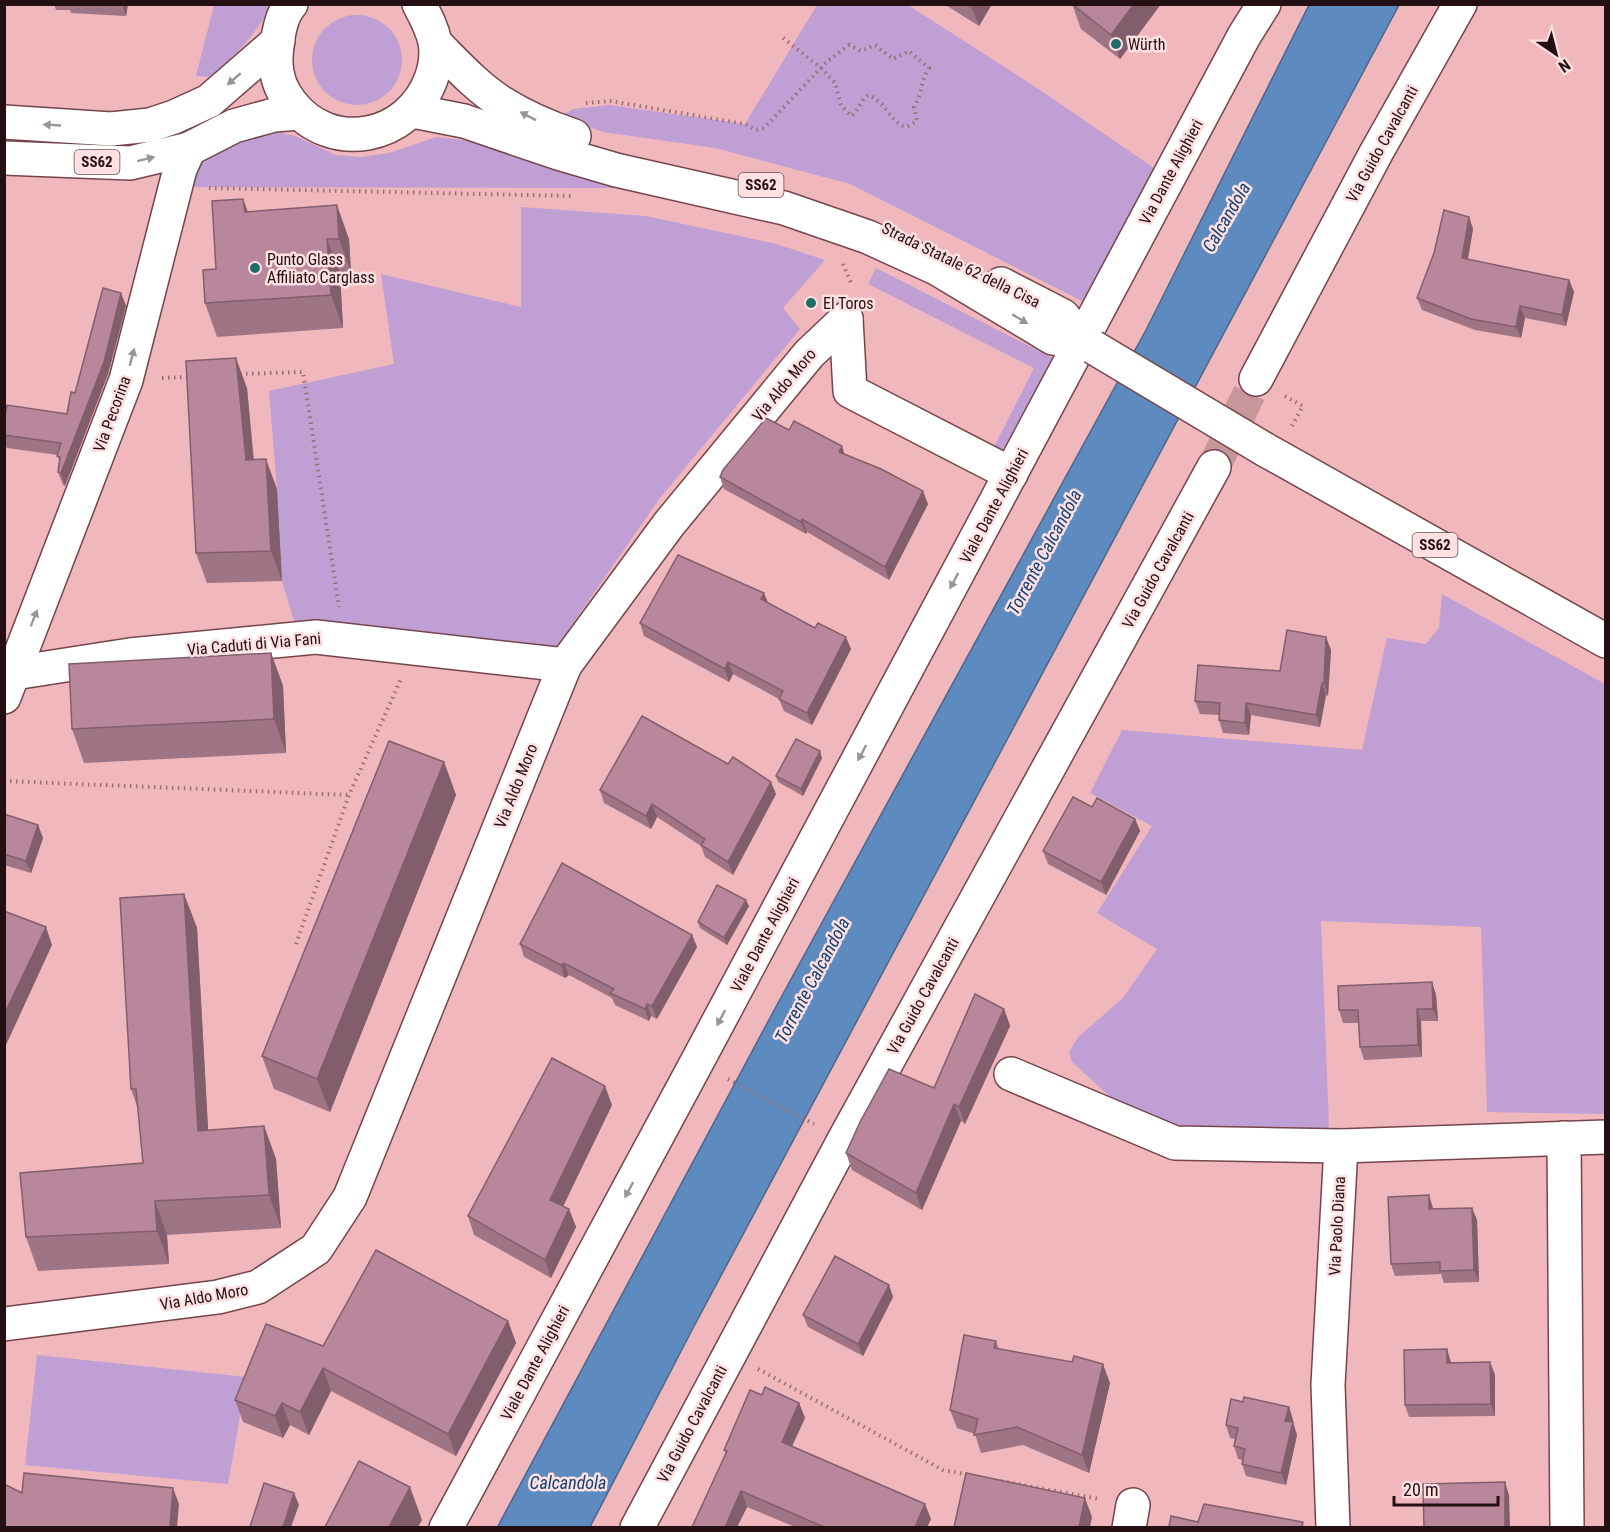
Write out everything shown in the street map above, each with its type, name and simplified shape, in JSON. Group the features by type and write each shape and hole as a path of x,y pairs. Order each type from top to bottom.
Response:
{"street":[{"name":"Strada Statale 62 della Cisa","path":"288,6 278,41 275,72 284,94 299,113 320,127 344,134 368,134 393,125 413,111 426,91 435,68 436,44 429,21 419,4"},
{"name":"Via Dante Alighieri","path":"1087,344 1244,36 1264,4"},
{"name":"Via Guido Cavalcanti","path":"1256,380 1376,153 1460,4"},
{"path":"4,122 111,129 150,125 209,101 278,41"},
{"name":"Strada Statale 62 della Cisa","path":"436,44 470,78 502,103 551,128 606,147 773,188 865,219 939,251 1063,316 1087,344 1270,453 1605,641"},
{"name":"Strada Statale 62 della Cisa","path":"413,111 464,121 616,170 795,211 868,237 938,269 1053,339 1087,344"},
{"name":"SS62","path":"4,158 130,163 189,149 234,126 274,115 299,113"},
{"name":"Via Pecorina","path":"9,685 126,380 180,170 189,149"},
{"name":"Via Aldo Moro","path":"4,1324 218,1298 258,1287 316,1249 350,1197 566,665 669,524 809,354 846,319 850,391 1011,474"},
{"name":"Viale Dante Alighieri","path":"446,1527 1011,474 1087,344"},
{"name":"Via Guido Cavalcanti","path":"637,1527 844,1140 1214,468"},
{"name":"Via Caduti di Via Fani","path":"9,685 141,654 316,637 566,665"},
{"path":"1011,1074 1174,1143 1341,1146 1605,1137"},
{"path":"1564,1138 1567,1527"},
{"name":"Via Paolo Diana","path":"1333,1527 1328,1385 1341,1146"}],"path":[{"path":"574,104 610,101 745,124 756,130 764,128 821,68 849,45 861,51 875,45 893,59 909,51 929,68 924,75 920,99 914,107 917,121 906,127 898,125 877,98 868,95 862,100 858,111 851,116 841,105 835,83 821,68 782,37"},
{"path":"202,188 579,196"},
{"path":"232,375 303,372 344,640"},
{"path":"126,380 197,376"},
{"path":"1256,380 1303,406 1270,453"},
{"path":"296,944 349,795 415,648"},
{"path":"4,781 349,795"},
{"path":"697,1062 844,1140"},
{"path":"730,1354 943,1470 977,1476"},
{"path":"999,1480 1131,1516"}],"shaded area":[{"path":"214,5 272,5 237,53 209,77 196,76"},
{"path":"817,5 908,5 1037,88 1154,168 1084,302 850,184 715,148 603,132 560,117 573,109 609,105 745,124"},
{"path":"357,15 374,19 389,28 398,43 402,60 398,77 389,92 374,101 357,105 340,101 325,92 316,77 312,60 316,43 325,28 340,19"},
{"path":"272,131 295,136 336,155 361,157 389,153 436,137 480,142 546,167 602,176 620,188 190,187 200,163 219,146"},
{"path":"521,207 646,216 777,244 825,260 783,308 800,329 660,498 553,652 295,624 282,581 269,391 394,364 381,274 521,307"},
{"path":"876,268 1057,360 1007,456 993,449 1034,368 868,284"},
{"path":"1442,594 1605,684 1605,1114 1487,1112 1481,927 1321,921 1329,1126 1323,1135 1306,1139 1145,1121 1128,1113 1072,1062 1069,1052 1078,1037 1123,998 1157,949 1097,913 1152,826 1090,793 1122,730 1362,750 1387,638 1426,644 1439,628"},
{"path":"37,1355 247,1377 228,1484 25,1465"}],"water":[{"name":"Calcandola","path":"1309,5 1399,5 692,1330 590,1527 497,1528 778,1003 1146,330"}],"building":[{"path":"1072,4 1134,4 1111,35"},
{"path":"243,199 245,212 337,205 339,239 327,239 331,295 205,303 203,270 216,269 212,201"},
{"path":"1444,210 1469,217 1462,258 1569,280 1562,315 1520,306 1516,327 1471,319 1417,298 1434,253"},
{"path":"103,288 121,293 104,362 61,473 58,472 60,457 57,456 61,443 4,435 7,405 67,414 71,392 75,393"},
{"path":"236,358 246,460 266,459 271,551 196,553 186,361"},
{"path":"766,418 789,430 794,421 842,446 839,452 881,469 923,491 885,567 802,519 801,522 720,477 723,470"},
{"path":"678,555 764,593 761,599 815,628 818,623 846,637 807,713 779,699 783,691 728,662 725,669 640,623"},
{"path":"1287,630 1326,637 1324,683 1322,683 1316,715 1246,703 1245,723 1219,720 1220,703 1195,701 1198,665 1280,671"},
{"path":"271,653 274,719 72,729 69,664"},
{"path":"642,716 728,764 733,757 771,782 728,862 701,845 705,839 652,804 646,816 600,790"},
{"path":"796,739 820,751 801,789 776,776"},
{"path":"389,741 444,762 317,1079 262,1056"},
{"path":"1073,797 1092,807 1097,798 1135,819 1101,882 1043,851"},
{"path":"4,814 38,825 26,861 4,854"},
{"path":"562,863 692,935 652,1006 647,1004 645,1009 610,993 614,989 564,963 561,965 520,944"},
{"path":"717,885 746,900 724,938 698,922"},
{"path":"184,894 198,1131 264,1126 269,1195 155,1201 157,1231 26,1237 20,1173 143,1163 136,1089 131,1089 120,898"},
{"path":"4,911 46,927 4,1015"},
{"path":"1432,982 1433,1009 1417,1009 1418,1045 1360,1047 1358,1010 1339,1010 1338,986"},
{"path":"975,994 1004,1009 959,1107 954,1104 916,1193 846,1153 889,1069 934,1088"},
{"path":"552,1058 605,1086 550,1200 569,1209 545,1260 468,1216"},
{"path":"1429,1195 1429,1209 1472,1208 1474,1270 1440,1271 1440,1262 1391,1264 1388,1197"},
{"path":"376,1250 508,1321 448,1434 323,1368 300,1412 282,1403 275,1416 235,1400 266,1324 323,1346"},
{"path":"835,1256 889,1285 858,1344 803,1315"},
{"path":"964,1335 996,1341 994,1348 1072,1362 1074,1356 1103,1364 1082,1455 1017,1427 974,1435 978,1419 950,1410"},
{"path":"1447,1349 1447,1363 1490,1362 1491,1404 1405,1405 1404,1350"},
{"path":"765,1387 799,1403 782,1442 925,1504 915,1527 824,1527 741,1491 725,1527 692,1527 727,1451 724,1450 750,1390 762,1395"},
{"path":"1244,1397 1289,1407 1285,1421 1293,1422 1281,1473 1242,1464 1245,1449 1234,1446 1238,1428 1226,1425 1231,1399 1243,1402"},
{"path":"359,1461 410,1487 389,1527 325,1527"},
{"path":"24,1473 173,1488 170,1527 4,1527 4,1484 22,1493"},
{"path":"966,1473 1085,1498 1079,1527 954,1527"},
{"path":"1505,1482 1505,1527 1424,1527 1423,1484"},
{"path":"264,1483 294,1493 283,1527 250,1527"},
{"path":"1204,1504 1303,1522 1302,1527 1169,1527 1171,1516 1198,1522"}],"tunnel":[{"path":"1214,467 1256,379"}],"place":[{"name":"Würth","path":"1116,44"},
{"name":"Punto Glass Affiliato Carglass","path":"255,268"},
{"name":"El Toros","path":"811,303"}],"water label":[{"name":"Torrente Calcandola","path":"1044,552"},
{"name":"Torrente Calcandola","path":"812,980"}]}
